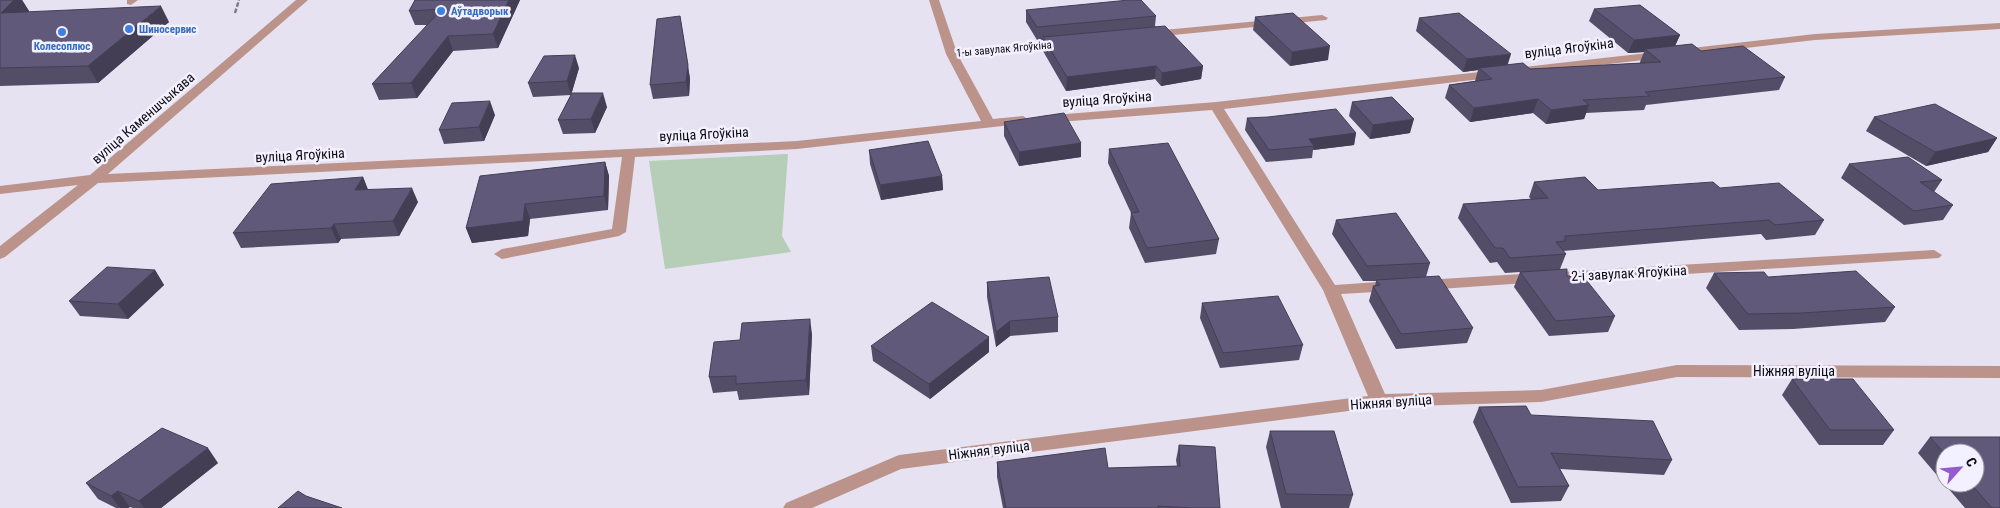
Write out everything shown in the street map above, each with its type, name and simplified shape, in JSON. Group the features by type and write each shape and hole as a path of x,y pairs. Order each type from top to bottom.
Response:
{"street":[{"name":"вуліца Каменшчыкава","path":"0,254 94,179 303,0"},
{"name":"1-ы завулак Ягоўкіна","path":"934,0 952,54 1079,42"},
{"path":"1137,36 1322,18"},
{"name":"вуліца Ягоўкіна","path":"0,190 94,179 797,145 989,123 1216,106 1627,56 1805,38 1998,28"},
{"path":"952,54 989,123"},
{"path":"1216,106 1331,290 1379,401"},
{"path":"502,254 619,232 629,153"},
{"name":"2-і завулак Ягоўкіна","path":"1331,290 1934,255"},
{"name":"Ніжняя вуліца","path":"793,508 899,462 1379,401 1540,396 1677,371 2000,372"}],"path":[{"path":"235,13 239,0"}],"green space":[{"path":"788,154 782,236 791,252 665,269 649,161"}],"building":[{"path":"0,0 14,0 1,13 161,6 88,66 0,68"},
{"path":"415,0 509,0 493,34 448,36 411,83 372,84 442,9 409,11"},
{"path":"1141,0 1156,16 1037,27 1026,10"},
{"path":"1640,5 1680,35 1634,40 1594,9"},
{"path":"1293,13 1330,46 1292,52 1255,17"},
{"path":"1459,13 1511,54 1467,59 1419,18"},
{"path":"680,16 688,65 686,82 650,85 657,19"},
{"path":"1165,26 1203,66 1162,73 1156,66 1067,77 1043,37"},
{"path":"1692,44 1701,51 1743,46 1785,77 1645,92 1650,96 1583,100 1589,105 1551,110 1538,99 1474,108 1449,85 1492,79 1479,68 1523,63 1530,69 1661,62 1645,49"},
{"path":"575,55 567,81 528,83 544,56"},
{"path":"572,93 603,93 591,119 558,120"},
{"path":"1392,97 1414,119 1373,125 1352,102"},
{"path":"490,101 479,127 439,130 452,103"},
{"path":"1935,104 1997,138 1935,152 1874,117"},
{"path":"1336,109 1356,133 1309,139 1314,146 1269,150 1247,118 1268,117"},
{"path":"1064,113 1081,143 1019,152 1004,122"},
{"path":"928,141 942,176 880,185 869,150"},
{"path":"1168,143 1219,239 1147,248 1131,213 1139,212 1109,149"},
{"path":"1908,157 1942,180 1920,182 1953,205 1914,211 1849,164"},
{"path":"605,162 604,196 525,204 523,221 466,228 480,176"},
{"path":"363,177 355,190 412,188 393,221 334,224 331,228 233,233 271,184"},
{"path":"1585,177 1598,190 1713,182 1720,188 1779,183 1824,220 1775,225 1769,220 1565,236 1565,241 1556,242 1566,254 1510,258 1503,248 1495,248 1463,204 1548,198 1534,182"},
{"path":"1396,213 1430,263 1367,266 1336,220"},
{"path":"107,267 155,270 118,304 69,301"},
{"path":"1567,269 1567,276 1583,276 1615,316 1556,321 1520,272"},
{"path":"1856,271 1895,307 1802,313 1748,314 1714,273 1764,272 1768,277"},
{"path":"1439,276 1473,328 1401,334 1373,286 1380,285 1376,280"},
{"path":"1049,277 1058,317 1010,321 996,332 987,282"},
{"path":"1278,296 1303,345 1223,353 1202,303"},
{"path":"932,302 989,337 929,384 871,346"},
{"path":"810,319 806,380 736,384 736,376 709,377 714,342 740,340 742,323"},
{"path":"1792,379 1853,379 1894,430 1830,430"},
{"path":"1526,406 1531,415 1653,421 1672,460 1551,453 1569,486 1518,487 1479,407"},
{"path":"162,428 208,448 139,501 118,491 111,496 86,483"},
{"path":"1270,431 1334,431 1353,495 1286,494"},
{"path":"1930,437 2000,437 2000,508 1992,508 1979,493 1985,493 1985,443 1935,443"},
{"path":"1179,445 1215,447 1220,508 1158,506 1158,508 1006,508 997,462 1105,448 1108,468 1180,466"},
{"path":"298,491 306,496 342,508 278,508"}],"place":[{"name":"Аўтадворык","path":"441,11"},
{"name":"Шиносервис","path":"129,29"},
{"name":"Колесоплюс","path":"62,32"}]}
